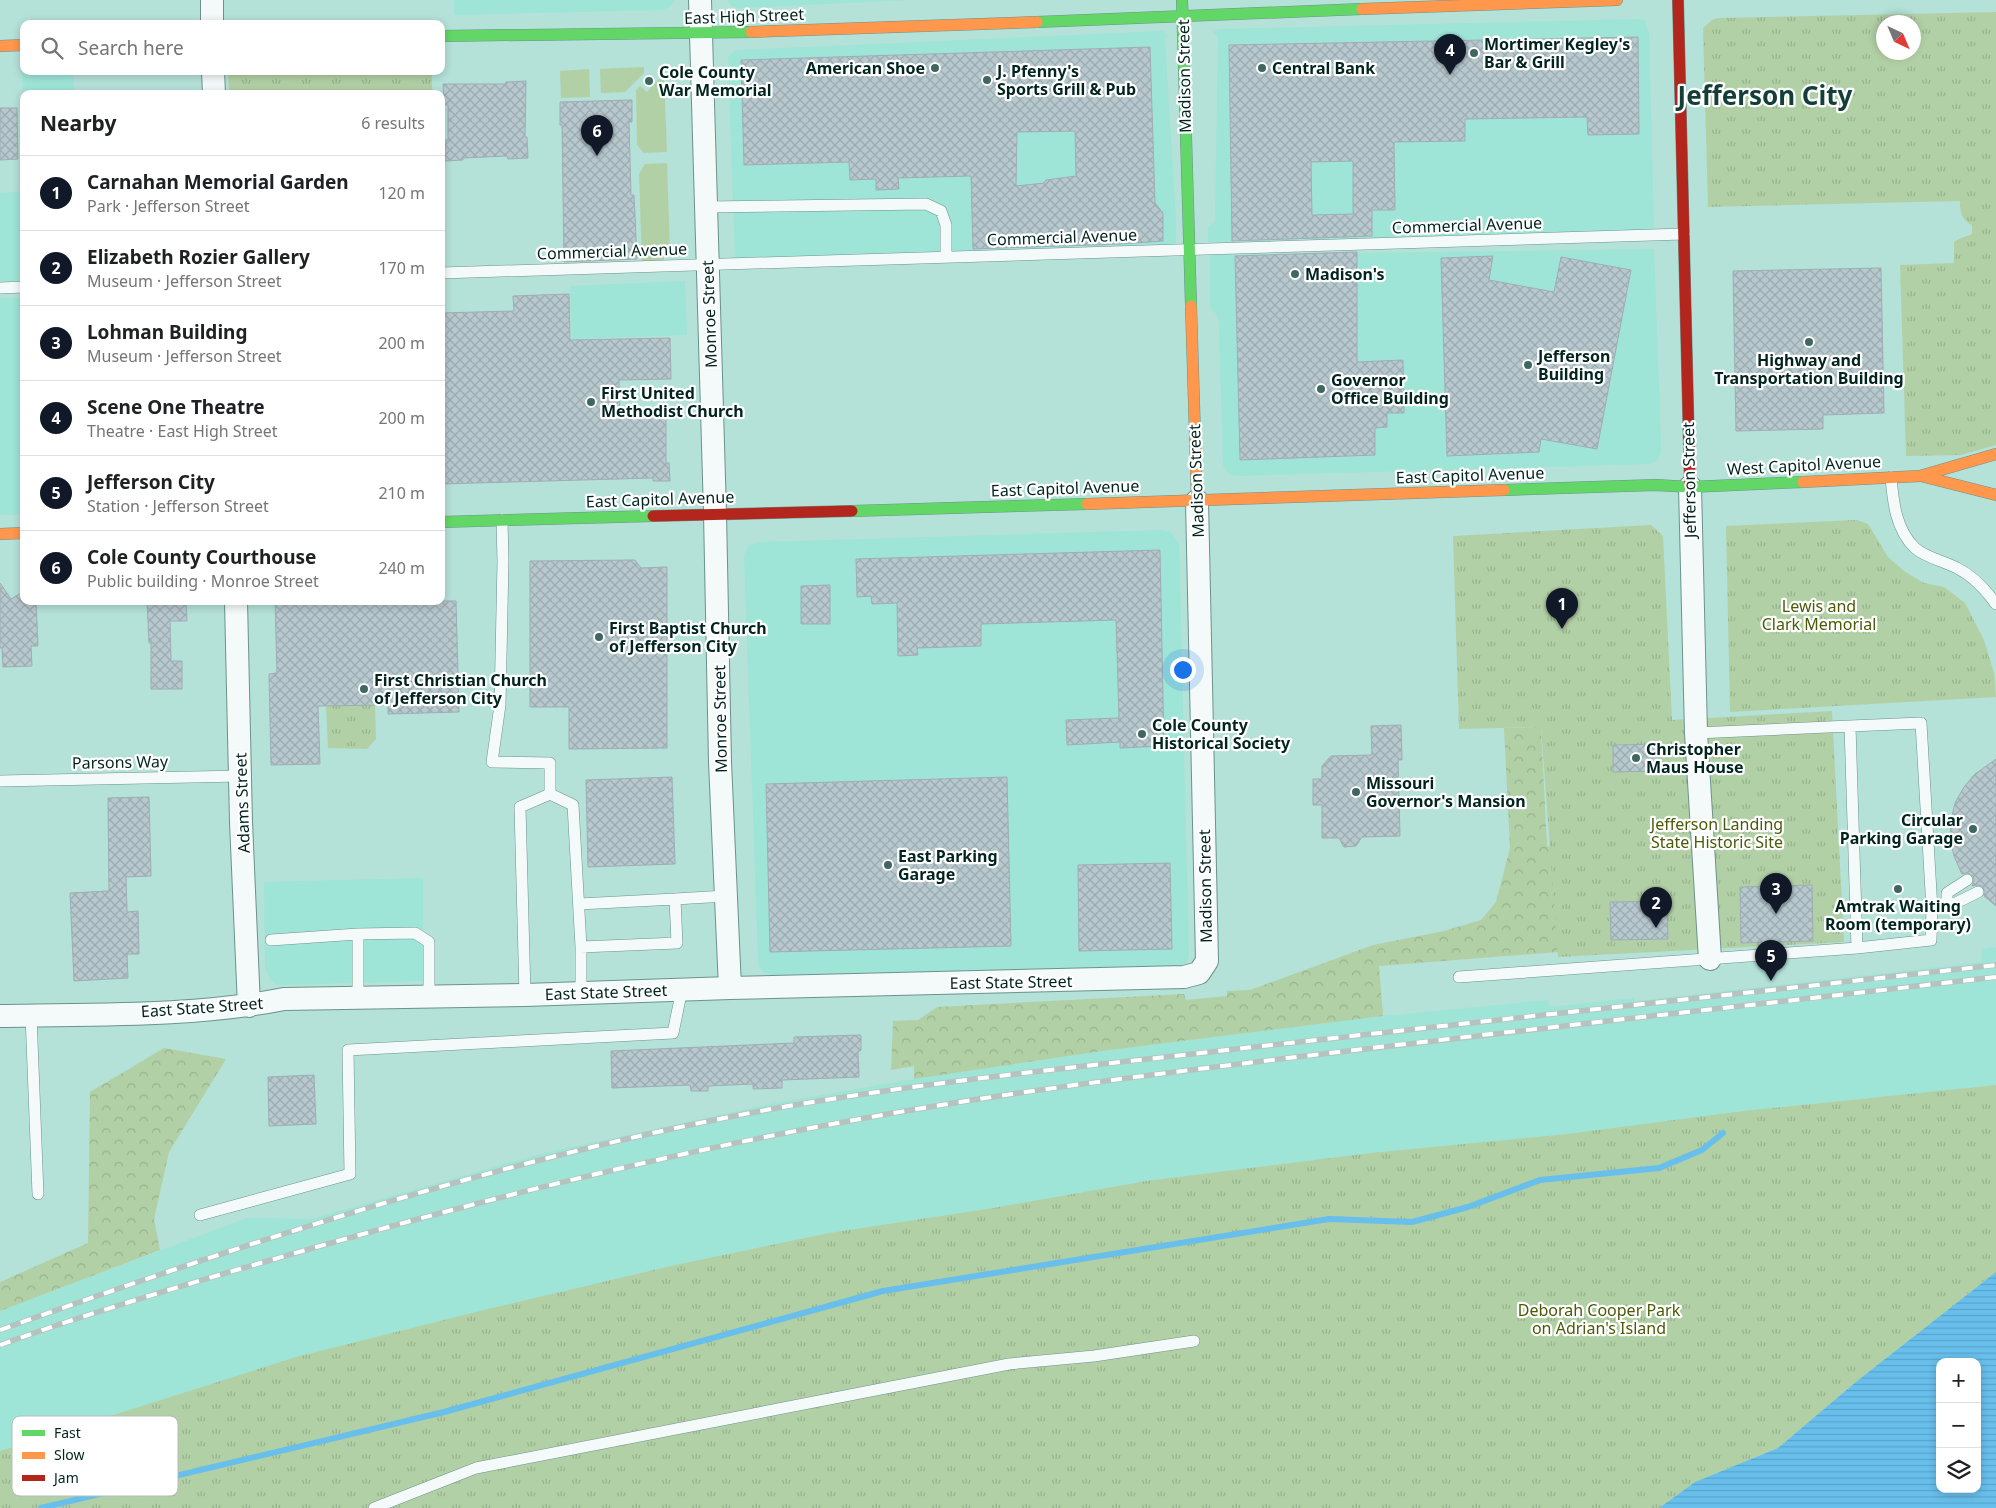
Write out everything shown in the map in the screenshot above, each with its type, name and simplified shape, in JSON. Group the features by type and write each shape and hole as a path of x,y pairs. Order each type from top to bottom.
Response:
{"street":[{"path":"212,0 212,20"},
{"name":"Monroe Street","path":"700,0 715,513 720,762 730,988"},
{"name":"Madison Street","path":"1182,0 1197,500 1207,961"},
{"name":"East High Street","path":"445,36 701,34 1617,0"},
{"name":"Jefferson Street","path":"1678,0 1696,733 1710,959"},
{"path":"0,46 20,45"},
{"path":"213,75 214,90"},
{"name":"West Capitol Avenue","path":"1690,487 1920,476 1996,454"},
{"name":"West Capitol Avenue","path":"1920,476 1996,495"},
{"name":"East Capitol Avenue","path":"445,522 1656,485 1690,487"},
{"path":"0,534 20,533"},
{"name":"Adams Street","path":"236,605 241,822 250,1006"},
{"name":"East State Street","path":"0,1016 178,1011 250,1006 284,999 525,995 682,989 1184,977 1199,973 1207,961"}],"lane":[{"path":"706,207 926,204 941,210 946,224 946,257"},
{"name":"Commercial Avenue","path":"445,273 1684,234"},
{"path":"0,288 20,287"},
{"path":"1891,477 1898,522 1909,542 1917,550 1958,568 1987,592 1996,604"},
{"path":"502,520 500,705 492,762 550,763 550,794"},
{"path":"1459,977 1857,948 1931,940 1932,909 1921,723 1696,733"},
{"path":"1850,726 1857,948"},
{"name":"Parsons Way","path":"0,781 241,776"},
{"path":"550,794 573,806 581,947 581,993"},
{"path":"525,995 520,807 550,794"},
{"path":"1947,902 1947,893 1967,880"},
{"path":"1932,909 1947,902 1954,904 1978,892"},
{"path":"579,904 726,896"},
{"path":"581,947 677,943 675,899"},
{"path":"272,940 358,934 414,933 429,942 429,996"},
{"path":"358,934 358,998"},
{"path":"200,1215 350,1174 348,1050 673,1033 682,989"},
{"path":"31,1015 38,1194"},
{"path":"374,1508 476,1468 1009,1364 1094,1356 1194,1341"}],"shaded area":[{"path":"454,0 674,0 670,7 662,10 454,15"},
{"path":"727,0 912,0 740,8 732,6"},
{"path":"1644,20 1649,32 1654,231 1208,242 1208,228 1215,221 1218,37 1213,32 1219,29"},
{"path":"1162,31 1167,35 1165,40 1176,247 1088,247 735,260 728,58 733,52 738,50"},
{"path":"22,75 73,75 74,90 23,90"},
{"path":"20,190 20,281 0,282 0,193 18,192"},
{"path":"1654,249 1661,443 1661,452 1658,460 1649,464 1240,476 1232,475 1226,471 1223,465 1219,323 1216,314 1210,306 1210,255"},
{"path":"685,281 687,335 572,339 570,286"},
{"path":"0,298 20,298 20,515 0,515"},
{"path":"1161,530 1171,532 1179,545 1189,957 1186,963 1178,966 772,975 764,973 759,966 758,958 744,557 750,545 759,542"},
{"path":"423,878 423,981 278,985 270,979 265,969 264,882"},
{"path":"1996,947 1996,1085 1743,1111 1567,1134 1370,1153 1146,1181 993,1208 829,1233 675,1265 296,1357 110,1416 12,1416 12,1447 0,1451 0,1311 247,1218 311,1219 540,1154 765,1105 914,1079 1102,1051 1383,1016 1548,1000 1550,1007 1634,998 1635,1001 1982,962 1981,949"}],"green space":[{"path":"1996,12 1996,445 1961,455 1906,456 1900,265 1954,263 1954,242 1972,234 1972,225 1965,221 1962,215 1960,201 1708,207 1703,28 1712,20 1718,18"},
{"path":"644,67 644,73 625,92 601,93 600,69"},
{"path":"589,69 590,97 561,98 560,71"},
{"path":"228,75 432,75 432,90 229,90"},
{"path":"660,78 664,78 667,152 644,153 637,145 636,90 640,86 647,92"},
{"path":"667,163 670,254 664,255 664,261 642,262 639,174 645,164"},
{"name":"Lewis and Clark Memorial","path":"1857,520 1868,524 1888,557 1904,571 1924,583 1944,587 1965,603 1984,640 1994,673 1996,697 1730,712 1726,526"},
{"name":"Jefferson Landing State Historic Site","path":"1651,525 1663,536 1672,720 1832,711 1844,942 1558,957 1541,727 1459,729 1453,536"},
{"path":"375,705 376,739 367,749 328,748 326,706"},
{"path":"1541,727 1547,846 1573,852 1597,949 1379,966 1383,1016 1102,1051 914,1079 914,1066 891,1070 893,1021 918,1020 937,1007 1184,994 1186,1000 1227,996 1227,991 1250,990 1373,945 1444,931 1481,920 1496,902 1510,848 1504,728"},
{"path":"164,1048 226,1059 169,1152 154,1219 160,1250 0,1311 0,1282 88,1243 90,1092"},
{"name":"Deborah Cooper Park on Adrian's Island","path":"1996,1085 1996,1272 1857,1381 1778,1448 1695,1482 1659,1508 0,1508 0,1451 12,1447 12,1496 178,1496 178,1416 110,1416 296,1357 675,1265 829,1233 993,1208 1146,1181 1370,1153 1567,1134 1743,1111"}],"water":[{"path":"1996,1272 1996,1508 1659,1508 1695,1482 1778,1448 1857,1381"}],"building":[{"path":"1638,37 1639,134 1588,135 1587,117 1465,119 1465,141 1394,142 1395,210 1372,210 1372,236 1232,241 1229,45","holes":["1353,161 1353,214 1312,215 1311,162"]},
{"path":"1150,47 1155,203 1163,213 1163,241 973,249 971,176 898,178 899,189 876,190 876,179 850,180 849,162 744,165 741,60","holes":["1075,131 1076,176 1046,180 1044,183 1016,186 1017,132"]},
{"path":"526,81 525,137 527,137 528,158 508,159 507,156 463,158 463,160 445,161 445,140 448,140 448,105 445,105 443,84 505,84 506,82"},
{"path":"632,100 632,122 629,122 631,195 634,195 637,259 564,262 560,102"},
{"path":"0,108 17,108 18,159 0,160"},
{"path":"1357,252 1357,362 1403,360 1404,413 1387,413 1387,427 1375,428 1375,455 1240,460 1235,256"},
{"name":"Jefferson Building","path":"1493,256 1489,280 1554,292 1561,257 1631,270 1597,449 1541,439 1539,452 1447,456 1441,258"},
{"name":"Highway and Transportation Building","path":"1881,268 1884,413 1823,415 1823,429 1736,431 1733,271"},
{"path":"569,294 570,340 670,338 671,379 619,380 620,418 666,416 666,463 669,463 670,481 653,481 653,478 445,484 445,313 514,311 513,296"},
{"path":"1160,550 1164,746 1120,748 1120,742 1067,745 1066,720 1119,718 1116,620 981,624 981,646 917,648 918,655 898,656 897,603 872,604 871,596 857,597 856,559"},
{"name":"First Baptist Church of Jefferson City","path":"635,560 641,568 667,567 667,748 569,749 569,707 530,707 530,561"},
{"path":"0,583 11,599 20,593 20,605 36,605 38,646 31,646 32,666 3,667 2,648 0,648"},
{"path":"830,585 830,624 801,624 801,586"},
{"name":"First Christian Church of Jefferson City","path":"445,601 456,601 459,712 388,714 388,705 318,706 320,764 271,765 269,674 277,673 275,605 445,605"},
{"path":"147,605 186,605 187,621 170,621 171,661 182,661 182,689 151,689 151,643 149,643"},
{"name":"Missouri Governor's Mansion","path":"1401,725 1402,760 1398,760 1400,836 1362,837 1356,846 1344,847 1339,838 1322,838 1322,805 1313,805 1313,779 1322,779 1322,766 1331,756 1372,755 1371,726"},
{"name":"Christopher Maus House","path":"1658,744 1659,771 1613,772 1613,745"},
{"name":"Circular Parking Garage","path":"1996,759 1996,906 1984,896 1985,892 1982,886 1972,886 1973,876 1967,873 1962,874 1954,856 1950,838 1951,820 1955,803 1964,787 1975,774"},
{"path":"672,777 675,864 588,867 586,780"},
{"name":"East Parking Garage","path":"1007,777 1011,946 770,952 766,784"},
{"path":"149,797 151,876 126,877 127,912 138,911 139,954 127,954 128,978 74,981 70,893 109,891 108,798"},
{"path":"1170,863 1172,949 1079,951 1078,865"},
{"path":"1812,885 1813,941 1741,943 1740,887"},
{"path":"1667,901 1668,939 1611,940 1610,902"},
{"path":"861,1035 861,1050 858,1052 859,1077 782,1080 782,1088 753,1089 753,1084 708,1086 708,1091 691,1091 690,1085 612,1088 611,1051 794,1043 794,1037"},
{"path":"314,1075 316,1124 269,1126 268,1077"}],"waterway":[{"path":"178,1475 444,1412 883,1291 1329,1219 1412,1222 1468,1207 1540,1180 1659,1168 1702,1150 1723,1133"},
{"path":"41,1508 91,1496"}],"railway":[{"path":"0,1330 283,1234 475,1177 571,1152 766,1110 887,1091 1009,1075 1996,965"},
{"path":"0,1345 78,1318 195,1282 516,1193 722,1146 860,1119 1026,1092 1193,1070 1996,977"}],"traffic: fast":[{"path":"1182,0 1191,306"},
{"path":"1037,22 1362,9"},
{"path":"445,36 751,32"},
{"path":"1504,490 1656,485 1690,487 1803,482"},
{"path":"852,511 1087,504"},
{"path":"445,522 653,516"}],"traffic: slow":[{"path":"1362,9 1617,0"},
{"path":"751,32 1037,22"},
{"path":"0,46 20,45"},
{"path":"1191,306 1197,501"},
{"path":"1803,482 1920,476 1996,454"},
{"path":"1921,476 1996,495"},
{"path":"1087,504 1504,490"},
{"path":"0,534 20,533"}],"traffic: jam":[{"path":"1678,0 1690,487"},
{"path":"653,516 852,511"}],"place":[{"name":"Mortimer Kegley's Bar & Grill","path":"1474,53"},
{"name":"American Shoe","path":"935,68"},
{"name":"Central Bank","path":"1262,68"},
{"name":"Scene One Theatre","path":"1450,75"},
{"name":"J. Pfenny's Sports Grill & Pub","path":"987,80"},
{"name":"Cole County War Memorial","path":"649,81"},
{"name":"Cole County Courthouse","path":"597,156"},
{"name":"Madison's","path":"1295,274"},
{"name":"Highway and Transportation Building","path":"1809,342"},
{"name":"Jefferson Building","path":"1528,365"},
{"name":"Governor Office Building","path":"1321,389"},
{"name":"First United Methodist Church","path":"591,402"},
{"name":"Carnahan Memorial Garden","path":"1562,629"},
{"name":"First Baptist Church of Jefferson City","path":"599,637"},
{"name":"First Christian Church of Jefferson City","path":"364,689"},
{"name":"Cole County Historical Society","path":"1142,734"},
{"name":"Christopher Maus House","path":"1636,758"},
{"name":"Missouri Governor's Mansion","path":"1356,792"},
{"name":"Circular Parking Garage","path":"1973,829"},
{"name":"East Parking Garage","path":"888,865"},
{"name":"Amtrak Waiting Room (temporary)","path":"1898,889"},
{"name":"Lohman Building","path":"1776,914"},
{"name":"Elizabeth Rozier Gallery","path":"1656,928"},
{"name":"Jefferson City","path":"1771,981"}],"district":[{"name":"Jefferson City","path":"1765,96"}]}
